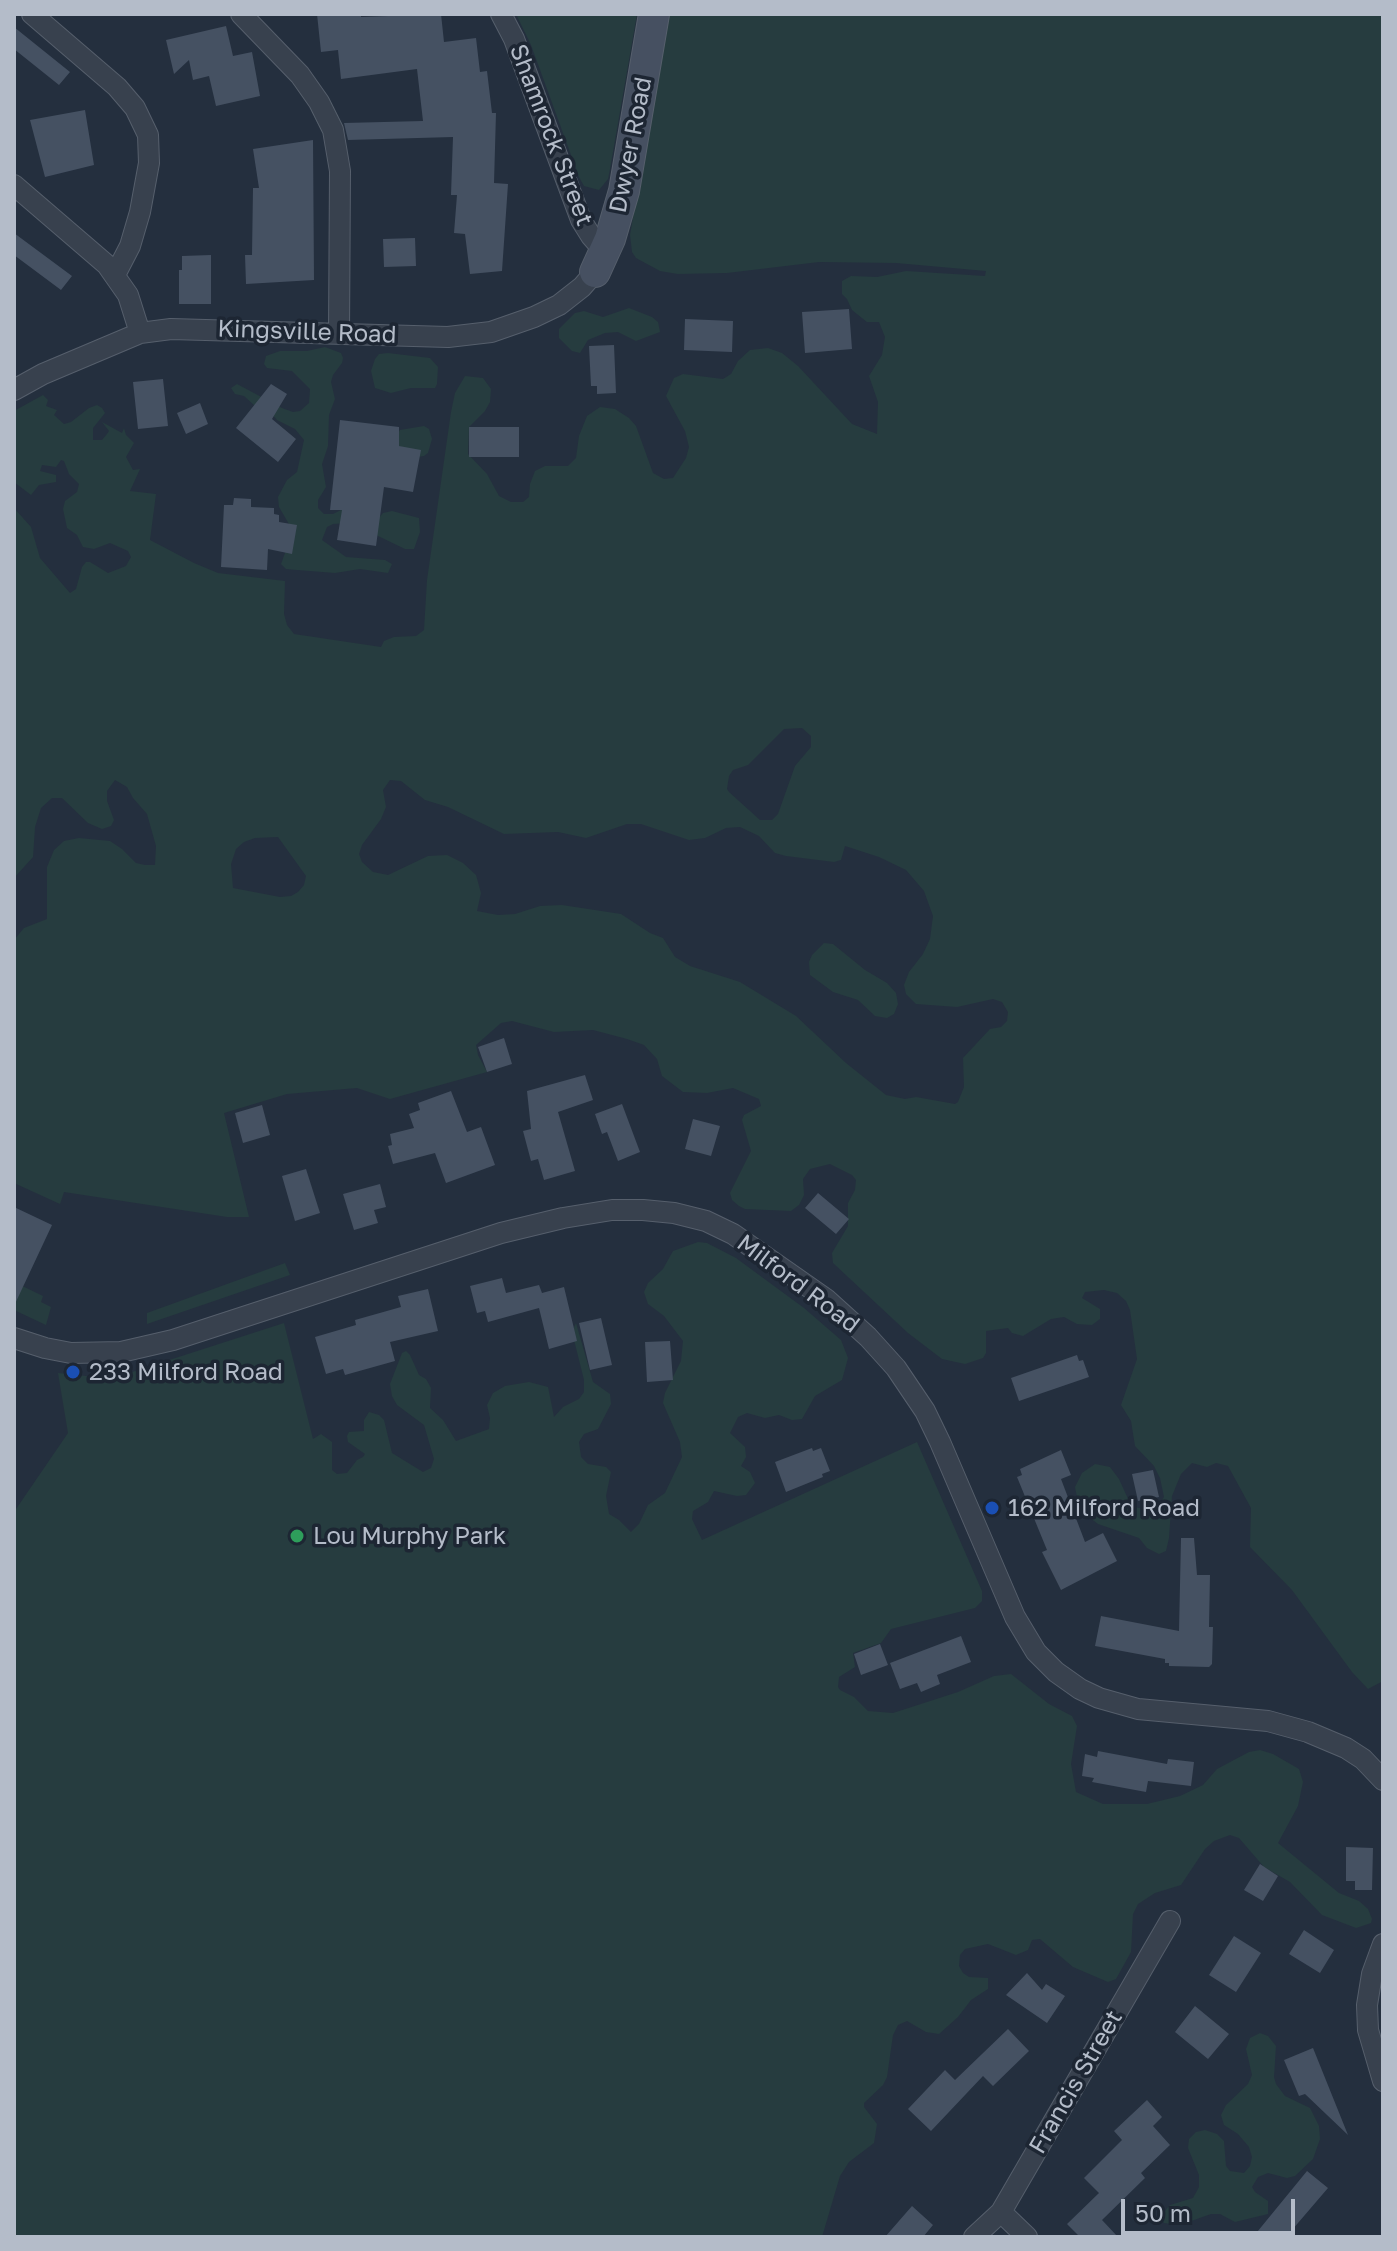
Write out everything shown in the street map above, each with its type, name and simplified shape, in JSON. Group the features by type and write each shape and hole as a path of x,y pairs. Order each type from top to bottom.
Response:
{"street":[{"path":"32,14 117,87 135,108 148,135 149,163 140,212 130,246 115,275"},
{"path":"241,14 300,75 319,102 333,130 340,171 339,333"},
{"name":"Shamrock Street","path":"501,14 514,39 581,220 591,236 600,262"},
{"name":"Dwyer Road","path":"600,262 624,191 654,14"},
{"path":"14,185 95,253 115,275 128,295 140,333"},
{"name":"Kingsville Road","path":"14,390 43,374 140,333 171,329 448,337 491,332 559,305 582,287 600,262"},
{"name":"Milford Road","path":"14,1338 45,1348 87,1355 137,1350 547,1221 612,1210 659,1211 694,1217 733,1234 789,1271 844,1314 896,1368 914,1393 940,1442 1015,1617 1036,1652 1056,1672 1080,1689 1128,1707 1268,1721 1308,1732 1346,1748 1363,1759 1383,1780"},
{"name":"Francis Street","path":"974,2237 1001,2212 1170,1921"},
{"path":"1383,1944 1372,1974 1367,2005 1368,2030 1383,2081"},
{"path":"1001,2212 1027,2237"}],"green space":[{"path":"516,14 637,14 608,179 599,190 584,186 579,177 531,45"},
{"path":"668,14 1383,14 1383,1681 1368,1689 1292,1590 1250,1547 1251,1508 1228,1466 1216,1463 1207,1467 1192,1463 1181,1474 1172,1496 1166,1551 1159,1554 1147,1548 1139,1538 1098,1524 1089,1517 1077,1497 1075,1487 1082,1473 1095,1464 1110,1467 1129,1501 1138,1508 1152,1508 1164,1497 1154,1466 1135,1446 1131,1421 1121,1405 1137,1359 1126,1301 1117,1293 1104,1290 1085,1292 1082,1298 1100,1309 1100,1319 1092,1325 1077,1324 1064,1317 1051,1319 1023,1336 1012,1333 1008,1328 986,1331 986,1353 983,1358 965,1364 942,1359 908,1333 833,1263 832,1253 848,1226 848,1203 856,1180 852,1175 830,1164 810,1169 803,1179 804,1195 799,1205 791,1211 745,1209 739,1206 730,1193 751,1151 742,1120 744,1115 761,1106 759,1099 733,1088 707,1093 683,1092 662,1076 657,1059 644,1045 593,1030 554,1032 512,1021 501,1023 476,1045 487,1072 390,1099 357,1088 287,1094 224,1113 249,1217 227,1217 64,1192 60,1204 14,1183 14,940 24,928 47,919 47,867 54,850 64,841 79,838 110,841 136,863 145,865 155,865 156,846 147,814 127,787 115,780 107,791 114,820 111,826 102,829 88,823 62,798 52,798 41,808 35,827 33,857 14,878 14,508 31,527 40,558 70,593 76,589 86,562 108,573 126,566 131,557 128,551 110,543 94,549 83,547 77,535 67,528 63,509 65,501 77,492 79,484 69,474 64,461 61,460 56,467 42,465 40,471 56,475 56,482 39,485 31,495 14,482 14,411 43,395 48,400 46,406 57,410 54,415 64,424 89,408 97,405 102,408 105,413 93,428 93,440 102,440 109,431 102,422 122,433 124,428 134,443 126,457 133,470 140,469 130,491 156,494 150,540 218,573 285,581 284,614 294,634 381,647 384,641 394,637 416,636 424,630 427,580 451,412 455,393 465,376 483,378 491,389 490,402 485,411 469,427 468,454 487,474 499,496 511,502 523,502 529,497 535,471 545,466 568,466 576,458 579,436 587,416 600,407 615,409 629,418 636,426 653,473 664,479 673,478 689,447 685,431 666,396 674,378 683,374 723,379 731,374 738,361 750,350 768,348 782,353 798,366 852,424 877,434 878,402 869,376 882,355 885,337 879,322 867,322 852,310 842,294 842,281 851,276 877,277 906,271 985,276 986,271 896,263 819,262 727,273 678,274 660,271 636,258 630,235","holes":["802,728 811,736 811,747 795,766 778,814 772,820 760,820 729,792 729,776 733,770 748,765 784,729","390,780 401,781 425,800 448,807 504,834 558,832 586,838 627,824 641,824 689,840 705,838 726,828 740,827 759,836 775,853 786,856 834,862 841,860 845,846 879,857 906,870 924,891 933,916 930,939 904,985 906,994 916,1004 957,1007 993,999 1002,1002 1008,1012 1007,1021 1001,1027 990,1029 963,1058 964,1087 955,1104 886,1095 796,1016 740,982 690,966 675,957 663,938 621,914 562,905 540,906 515,914 477,911 481,893 476,875 463,863 447,855 428,856 388,875 373,872 362,862 359,854 386,807 383,790","278,837 306,876 298,892 280,897 233,888 231,864 236,849 255,838"]},
{"path":"629,308 652,317 658,322 660,332 636,341 618,332 605,333 588,340 580,353 572,351 559,338 559,329 575,313 584,311 603,317"},
{"path":"325,347 341,353 343,358 331,382 335,399 329,415 328,446 322,464 326,487 318,500 318,508 324,514 333,514 347,507 347,523 327,527 322,540 346,557 385,560 392,564 388,573 360,569 335,573 297,570 286,569 281,564 293,531 279,507 278,497 287,480 297,472 304,440 295,429 255,406 244,396 235,394 231,388 237,384 282,408 300,411 309,403 310,389 292,371 267,368 264,364 266,356 280,351"},
{"path":"379,354 430,358 438,367 435,388 411,388 391,393 375,388 371,371 375,359"},
{"path":"424,426 429,429 432,439 424,456 417,457 397,445 395,437 400,430"},
{"path":"392,511 419,518 420,532 414,549 405,549 376,535 378,519 383,513"},
{"path":"824,943 833,944 887,983 896,993 898,1004 894,1014 887,1018 875,1016 858,1000 833,992 810,975 812,955"},
{"path":"698,1242 707,1243 736,1258 804,1308 841,1340 848,1358 842,1380 815,1396 802,1419 792,1420 779,1415 765,1418 747,1413 738,1417 730,1433 745,1447 746,1457 741,1466 750,1472 755,1483 746,1495 714,1491 708,1502 693,1511 692,1519 702,1540 917,1442 982,1591 982,1601 975,1608 891,1629 881,1643 853,1653 855,1667 839,1677 840,1690 854,1697 868,1711 893,1713 958,1692 994,1676 1011,1674 1049,1704 1072,1716 1077,1726 1071,1764 1076,1792 1103,1804 1147,1804 1180,1796 1203,1785 1217,1769 1249,1752 1260,1750 1273,1754 1299,1769 1303,1782 1298,1806 1278,1843 1339,1893 1359,1901 1368,1909 1371,1923 1356,1928 1322,1915 1290,1882 1264,1867 1239,1838 1230,1835 1214,1841 1205,1849 1181,1885 1155,1893 1138,1904 1133,1914 1131,1952 1116,1979 1108,1982 1073,1967 1040,1939 1032,1940 1028,1950 1016,1955 988,1944 965,1949 960,1955 959,1966 963,1973 969,1977 988,1978 988,1989 971,2000 939,2034 926,2032 907,2021 898,2025 893,2035 887,2077 864,2103 877,2124 874,2143 849,2162 840,2176 822,2237 14,2237 14,1512 68,1433 58,1373 86,1376 129,1373 284,1323 313,1439 321,1434 332,1442 332,1470 337,1474 347,1473 365,1454 348,1442 347,1436 349,1432 364,1431 364,1420 369,1412 384,1420 392,1453 423,1472 431,1468 434,1459 424,1425 397,1405 392,1396 390,1384 402,1353 406,1351 410,1355 419,1375 426,1379 431,1388 430,1408 443,1420 456,1441 489,1429 487,1405 493,1393 505,1386 529,1382 548,1387 554,1417 563,1407 579,1399 584,1392 584,1380 572,1332 576,1323 593,1382 610,1394 611,1404 598,1429 584,1434 579,1442 581,1457 588,1464 606,1467 611,1472 606,1496 609,1514 631,1532 639,1524 648,1505 665,1493 682,1457 680,1442 663,1403 681,1361 683,1341 664,1316 648,1304 644,1292 673,1251"},
{"path":"285,1263 290,1275 147,1324 147,1313"},
{"path":"14,1282 43,1296 41,1302 51,1307 46,1325 14,1310"},
{"path":"1260,2033 1268,2036 1276,2046 1276,2084 1285,2096 1310,2108 1319,2126 1320,2139 1313,2159 1295,2176 1287,2178 1268,2173 1258,2177 1252,2187 1268,2201 1268,2214 1235,2222 1220,2214 1211,2214 1180,2225 1164,2223 1161,2219 1163,2213 1170,2205 1193,2198 1199,2187 1199,2175 1188,2148 1189,2139 1196,2132 1205,2130 1217,2134 1224,2141 1226,2166 1230,2171 1244,2173 1250,2166 1252,2157 1249,2147 1238,2134 1224,2125 1221,2115 1226,2105 1248,2084 1252,2075 1246,2049 1250,2038"}],"building":[{"path":"317,14 361,14 361,17 441,14 444,42 476,38 480,72 487,71 492,113 496,113 494,183 508,184 502,271 470,274 465,234 454,233 457,195 451,195 453,137 348,140 344,123 423,121 417,69 341,79 338,50 321,52"},
{"path":"226,26 233,56 252,52 260,96 216,106 209,76 193,80 189,60 174,74 166,40"},
{"path":"14,27 70,72 59,85 14,49"},
{"path":"85,110 94,165 45,177 30,120"},
{"path":"313,140 314,280 246,284 245,255 252,255 253,188 259,188 253,149"},
{"path":"14,233 72,276 61,290 14,255"},
{"path":"415,238 416,266 384,267 383,239"},
{"path":"211,255 211,304 179,304 182,256"},
{"path":"849,309 852,349 805,353 802,312"},
{"path":"685,319 733,321 732,352 684,350"},
{"path":"614,345 616,393 597,394 597,386 591,386 589,346"},
{"path":"163,379 168,426 138,429 133,382"},
{"path":"271,384 287,394 272,419 296,439 278,462 236,428"},
{"path":"200,403 208,424 186,434 177,413"},
{"path":"340,420 399,427 399,446 421,450 413,492 384,487 376,546 337,540 342,510 330,510"},
{"path":"469,427 519,427 519,457 469,457"},
{"path":"234,498 251,499 251,507 274,508 279,522 297,525 292,554 268,549 267,570 221,567 224,505 233,505"},
{"path":"504,1038 512,1064 487,1072 478,1047"},
{"path":"585,1075 593,1100 558,1112 575,1171 544,1180 538,1159 531,1161 523,1131 531,1129 527,1091"},
{"path":"451,1091 467,1132 481,1127 495,1165 446,1183 435,1153 393,1164 388,1146 392,1145 390,1134 414,1128 409,1114 420,1110 418,1103"},
{"path":"622,1104 640,1152 618,1161 607,1132 602,1134 595,1114"},
{"path":"262,1105 270,1135 243,1143 235,1113"},
{"path":"693,1119 720,1126 711,1156 685,1149"},
{"path":"306,1169 320,1213 295,1221 282,1176"},
{"path":"380,1184 386,1207 374,1210 378,1223 354,1230 343,1194"},
{"path":"818,1193 849,1219 836,1234 805,1208"},
{"path":"14,1207 52,1225 14,1306"},
{"path":"502,1278 506,1293 539,1285 542,1293 564,1287 577,1341 549,1349 539,1308 488,1322 485,1311 477,1313 470,1286"},
{"path":"428,1289 438,1331 390,1342 395,1361 345,1375 343,1369 326,1374 315,1337 356,1325 355,1320 401,1307 398,1296"},
{"path":"601,1318 612,1365 590,1370 579,1323"},
{"path":"670,1341 673,1380 647,1382 645,1342"},
{"path":"1077,1355 1079,1361 1083,1360 1089,1377 1019,1401 1011,1378"},
{"path":"812,1448 813,1451 821,1448 830,1471 786,1492 775,1462"},
{"path":"1061,1450 1071,1475 1061,1479 1085,1542 1103,1533 1117,1561 1061,1590 1042,1552 1047,1550 1017,1477 1022,1475 1020,1469"},
{"path":"1153,1470 1159,1497 1138,1501 1132,1474"},
{"path":"1181,1538 1194,1538 1197,1575 1210,1575 1212,1664 1209,1667 1169,1666 1165,1659 1095,1646 1101,1616 1179,1631"},
{"path":"961,1636 971,1662 937,1675 940,1684 921,1692 917,1683 900,1689 890,1663"},
{"path":"880,1644 888,1665 861,1675 854,1654"},
{"path":"1098,1751 1167,1764 1168,1759 1194,1762 1191,1786 1148,1781 1146,1792 1092,1782 1094,1778 1082,1776 1085,1754 1097,1757"},
{"path":"1346,1847 1373,1848 1372,1890 1355,1890 1355,1881 1346,1881"},
{"path":"1260,1864 1278,1876 1263,1901 1244,1890"},
{"path":"1304,1930 1334,1950 1320,1973 1289,1954"},
{"path":"1234,1936 1261,1953 1236,1992 1209,1975"},
{"path":"1027,1973 1042,1990 1046,1984 1065,1996 1047,2023 1006,1995"},
{"path":"1195,2006 1229,2034 1208,2059 1175,2032"},
{"path":"1008,2029 1029,2051 993,2086 983,2076 931,2131 908,2109 945,2070 955,2080"},
{"path":"1313,2048 1348,2135 1305,2094 1299,2096 1284,2060"},
{"path":"1147,2100 1162,2117 1153,2126 1170,2145 1141,2173 1145,2178 1102,2220 1118,2237 1080,2237 1067,2224 1099,2193 1084,2178 1122,2140 1114,2131"},
{"path":"1307,2171 1328,2188 1286,2237 1253,2237"},
{"path":"912,2206 933,2225 923,2237 885,2237"}],"place":[{"name":"233 Milford Road","path":"73,1372"},
{"name":"162 Milford Road","path":"992,1508"},
{"name":"Lou Murphy Park","path":"297,1536"}]}
